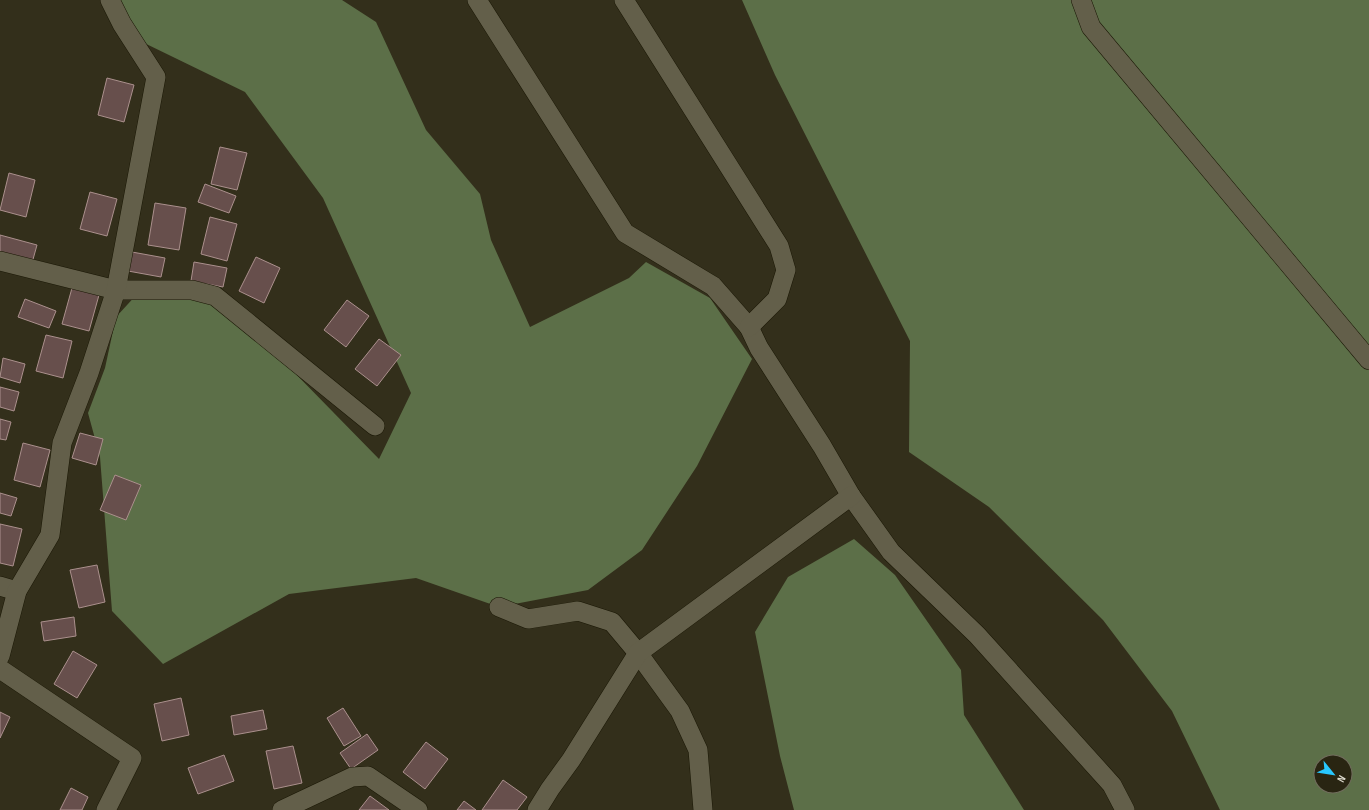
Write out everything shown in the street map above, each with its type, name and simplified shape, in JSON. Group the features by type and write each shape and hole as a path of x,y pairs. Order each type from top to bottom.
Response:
{"street":[{"path":"0,656 8,588 50,535 62,443 89,373 116,290 156,78 122,24 110,0"},
{"path":"477,0 625,233 713,286 749,327 759,348 822,446 851,496 891,552 977,635 1112,785 1125,810"},
{"path":"624,0 779,246 786,270 777,299 749,327"},
{"path":"1081,0 1091,27 1369,360"},
{"path":"0,262 116,290 192,290 215,296 375,426"},
{"path":"538,810 638,653 851,496"},
{"path":"499,607 528,619 578,611 612,622 638,653 680,711 698,750 703,810"},
{"path":"0,669 132,758 106,810"},
{"path":"282,810 352,777 368,776 418,810"}],"green space":[{"path":"110,0 342,0 376,22 426,130 480,194 491,240 530,327 629,278 646,262 710,298 752,359 697,466 642,550 588,590 499,607 416,578 289,594 163,664 112,611 100,457 88,413 105,368 116,317 139,292 192,290 237,314 379,459 411,393 323,198 245,92 136,39"},
{"path":"742,0 1369,0 1369,810 1220,810 1172,711 1103,620 989,507 909,452 910,341 775,75"},
{"path":"854,539 895,575 961,670 964,715 1024,810 794,810 780,756 755,632 788,577"}],"building":[{"path":"107,78 134,85 124,122 98,115"},
{"path":"220,147 247,153 237,190 211,184"},
{"path":"9,173 35,180 26,217 0,210"},
{"path":"205,184 236,196 229,213 198,202"},
{"path":"90,192 117,199 107,236 80,229"},
{"path":"155,203 186,208 179,250 148,245"},
{"path":"210,217 237,224 227,261 201,254"},
{"path":"0,235 37,245 32,263 0,254"},
{"path":"132,252 165,258 161,277 128,271"},
{"path":"256,257 280,268 264,303 239,291"},
{"path":"194,262 227,268 223,287 191,281"},
{"path":"72,288 99,295 89,331 62,324"},
{"path":"25,299 56,311 49,328 18,317"},
{"path":"347,300 369,316 346,347 324,330"},
{"path":"46,335 72,341 63,378 36,371"},
{"path":"379,339 401,355 377,386 355,369"},
{"path":"3,358 25,364 20,383 0,377"},
{"path":"0,387 19,392 14,411 0,407"},
{"path":"0,419 11,422 6,440 0,439"},
{"path":"80,433 103,439 96,465 72,458"},
{"path":"23,443 50,450 40,487 14,480"},
{"path":"115,475 141,485 126,520 100,510"},
{"path":"0,493 17,498 11,516 0,513"},
{"path":"0,524 22,529 13,566 0,563"},
{"path":"97,565 105,602 79,608 70,570"},
{"path":"74,617 76,636 44,641 41,622"},
{"path":"73,651 97,665 77,698 54,684"},
{"path":"181,698 189,735 162,741 154,704"},
{"path":"343,708 361,736 344,746 327,718"},
{"path":"263,710 267,729 234,735 231,716"},
{"path":"0,712 10,717 0,738"},
{"path":"367,734 378,750 351,769 340,753"},
{"path":"426,742 448,759 425,789 403,772"},
{"path":"293,746 302,783 274,789 266,751"},
{"path":"224,755 234,781 198,794 188,768"},
{"path":"503,780 527,797 517,810 482,810"},
{"path":"71,788 88,797 82,810 60,810"},
{"path":"370,796 389,810 359,810"},
{"path":"464,801 476,810 457,810"}]}
